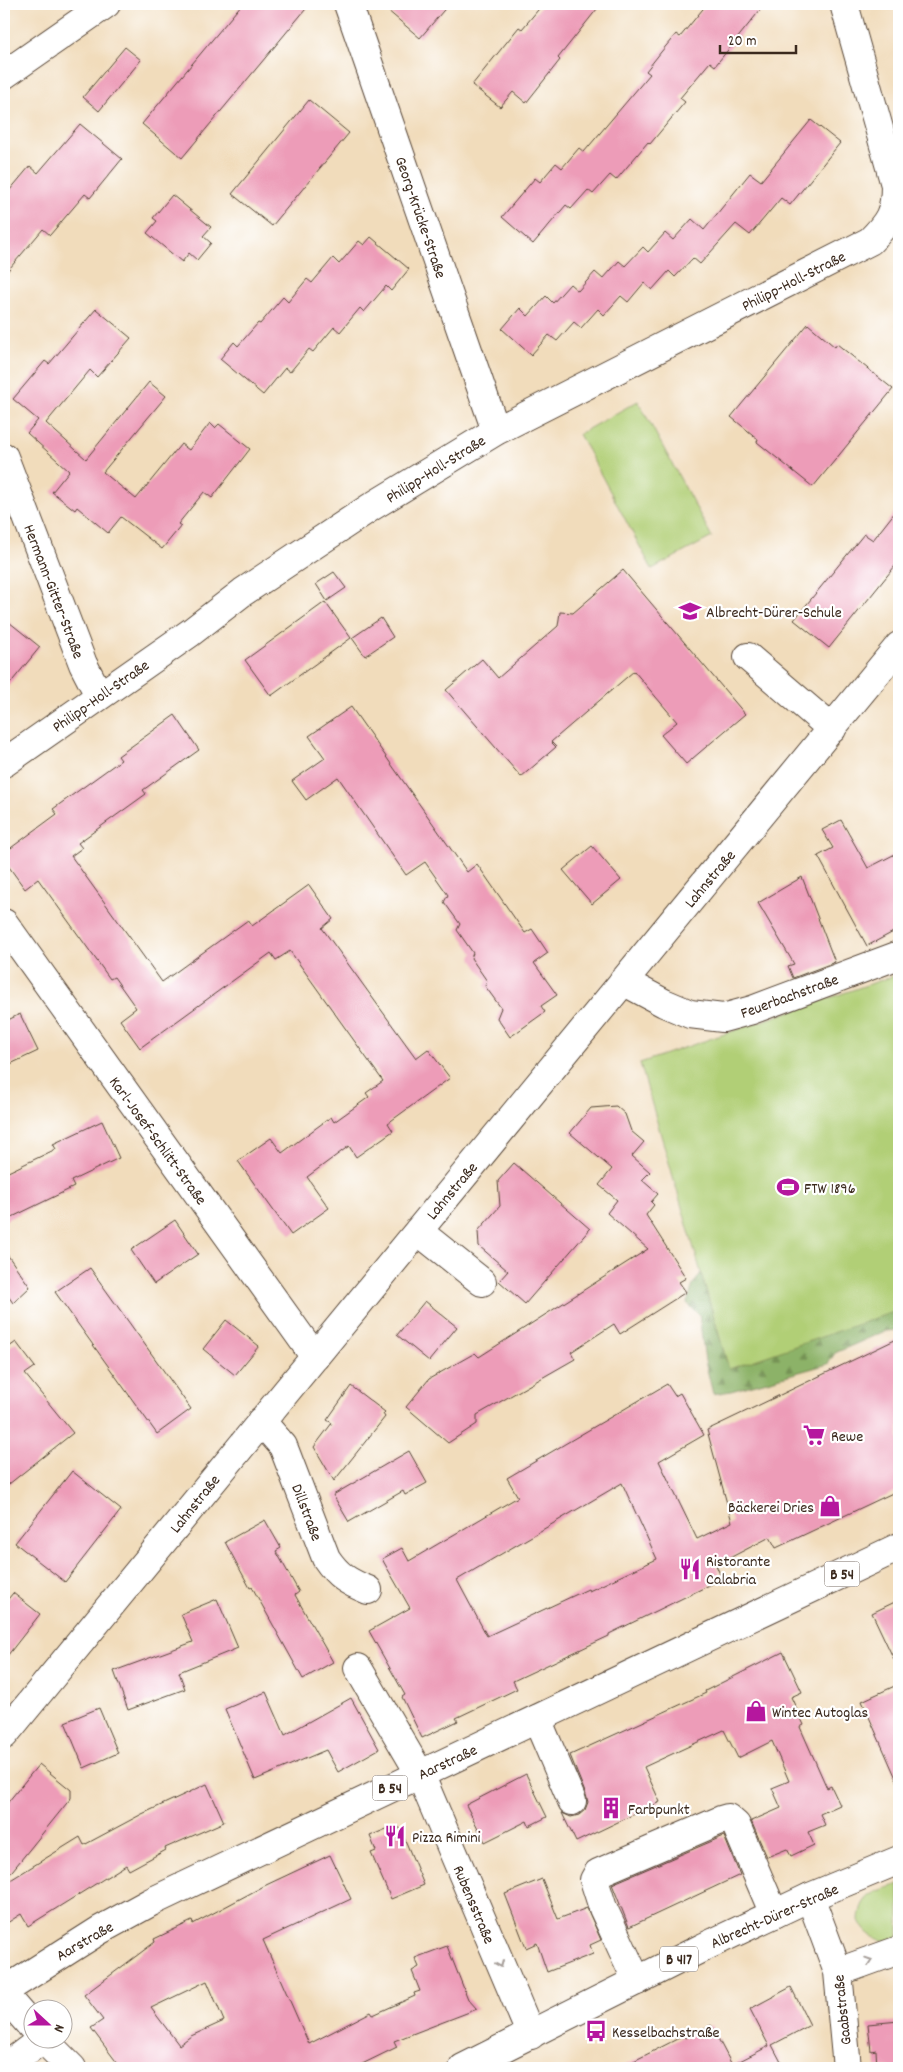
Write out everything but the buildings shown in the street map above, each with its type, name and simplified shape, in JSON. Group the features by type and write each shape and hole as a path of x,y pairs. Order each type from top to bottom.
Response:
{"street":[{"path":"4,75 106,4"},
{"name":"Georg-Krücke-Straße","path":"348,4 496,431"},
{"name":"Philipp-Holl-Straße","path":"4,763 190,632 242,592 371,507 496,431 870,241 891,217 895,203 895,185 844,4"},
{"name":"Hermann-Gitter-Straße","path":"4,457 84,664 99,695"},
{"name":"Lahnstraße","path":"4,1735 899,646"},
{"path":"748,656 832,729"},
{"name":"Karl-Josef-Schlitt-Straße","path":"4,923 314,1357"},
{"name":"Feuerbachstraße","path":"623,981 664,1003 690,1014 724,1018 752,1010 899,955"},
{"path":"418,1231 482,1282"},
{"name":"Dillstraße","path":"261,1421 283,1446 326,1558 336,1573 350,1583 368,1590"},
{"name":"Aarstraße","path":"4,1991 100,1930 151,1902 899,1547"},
{"path":"358,1668 420,1774"},
{"path":"537,1718 572,1801"},
{"name":"Rubensstraße","path":"420,1774 531,2034"},
{"path":"637,1981 603,1908 594,1880 598,1874 728,1818 736,1824 774,1914"},
{"name":"Albrecht-Dürer-Straße","path":"463,2068 774,1914 899,1860"},
{"name":"Gaabstraße","path":"810,1897 838,1972 848,2068"},
{"path":"838,1972 899,1950"},
{"path":"4,1995 22,2016"},
{"path":"4,2068 28,2050"},
{"path":"53,2050 72,2068"}],"green space":[{"path":"638,401 712,537 652,569 579,434"},
{"name":"FTW 1896","path":"899,974 899,1310 729,1369 640,1063"},
{"path":"701,1273 729,1369 899,1292 899,1330 885,1331 835,1353 828,1364 731,1391 713,1394 705,1361 699,1315 687,1303 693,1285"},
{"path":"899,1884 899,1940 887,1941 875,1938 866,1931 859,1920 863,1904 871,1895"}],"place":[{"name":"Albrecht-Dürer-Schule","path":"690,611"},
{"name":"FTW 1896","path":"788,1187"},
{"name":"Rewe","path":"814,1435"},
{"name":"Bäckerei Dries","path":"830,1506"},
{"name":"Ristorante Calabria","path":"690,1569"},
{"name":"Wintec Autoglas","path":"756,1711"},
{"name":"Farbpunkt","path":"611,1808"},
{"name":"Pizza Rimini","path":"395,1836"},
{"name":"Kesselbachstraße","path":"596,2031"}]}
